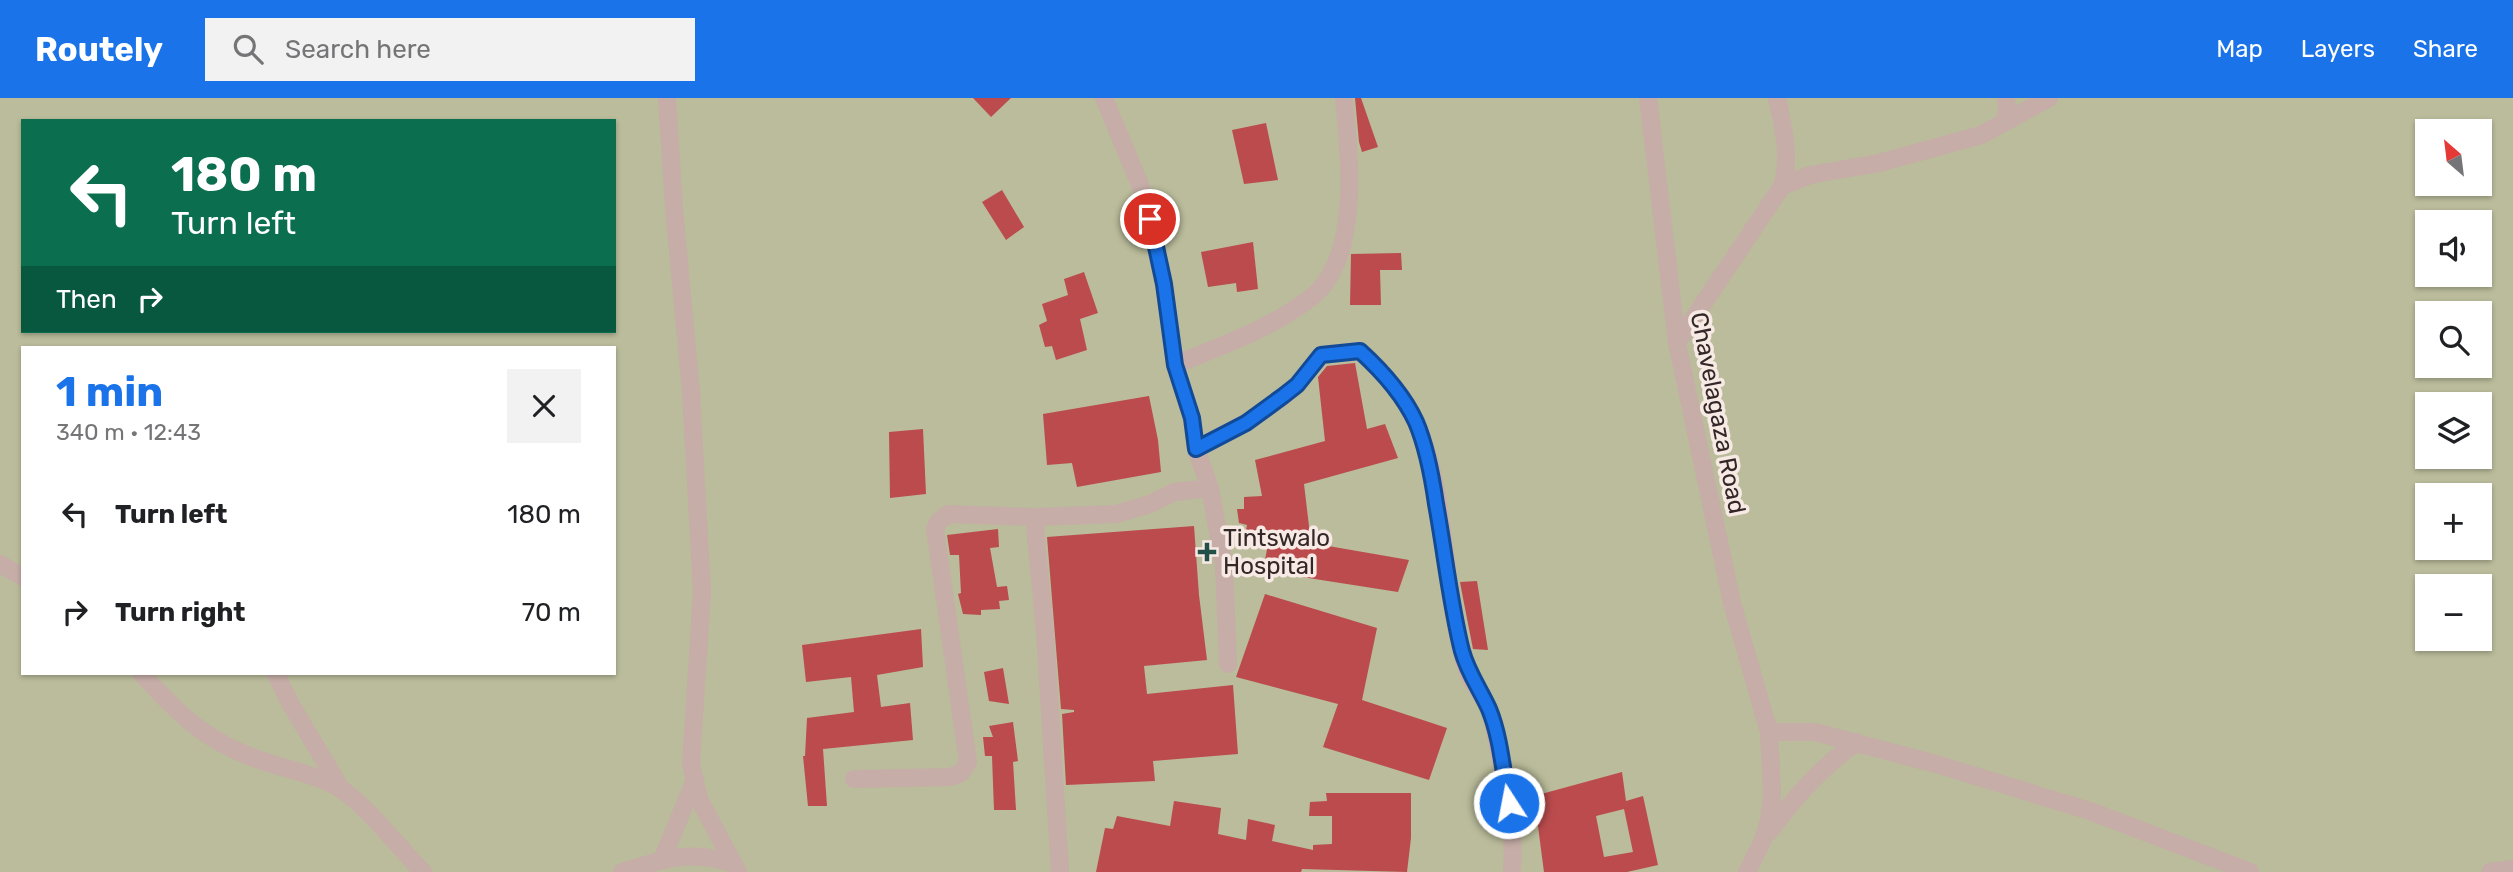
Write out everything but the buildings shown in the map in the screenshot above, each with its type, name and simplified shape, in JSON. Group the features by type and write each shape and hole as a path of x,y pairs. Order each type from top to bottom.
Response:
{"street":[{"path":"667,98 690,380 702,592 691,763 699,799 736,868"},
{"path":"1104,98 1140,185 1150,219 1164,284 1175,365 1192,418 1196,449 1210,488 1224,565 1227,664"},
{"name":"Chavelagaza Road","path":"1648,98 1677,342 1732,603 1769,732 1772,794 1763,840"},
{"path":"1677,342 1782,187 1787,172 1787,158 1777,98"},
{"path":"2004,123 2008,103 2006,98"},
{"path":"1782,187 1810,175 1879,163 1981,135 2049,98"},
{"path":"1175,365 1255,332 1315,295 1334,270 1349,203 1351,161 1344,101"},
{"path":"1196,449 1246,423 1283,396 1297,385 1321,355 1360,351 1377,366 1400,394 1415,420 1424,444 1463,655 1494,726 1509,803 1512,872"},
{"path":"854,779 950,777 961,773 968,762 935,529 939,521 948,514 1034,517 1116,514 1150,504 1174,492 1210,488"},
{"path":"1034,517 1045,632 1060,872"},
{"path":"0,564 21,576"},
{"path":"143,675 183,718 223,746 261,761 323,779 342,790 423,872"},
{"path":"276,675 342,790"},
{"path":"1769,732 1815,732 1857,742 2090,811 2250,872"},
{"path":"1747,872 1763,840 1802,790 1827,764 1857,742"},
{"path":"662,860 694,782"},
{"path":"622,872 662,860 702,856 736,868"},
{"path":"2490,872 2513,869"}],"green space":[{"path":"0,98 2513,98 2513,872 0,872"}],"place":[{"name":"Tintswalo Hospital","path":"1207,552"}],"route":[{"path":"1150,219 1164,284 1175,365 1192,418 1196,449 1246,423 1283,396 1297,385 1321,355 1360,351 1377,366 1400,394 1415,420 1424,444 1455,623 1470,676 1494,726 1509,803"}]}
